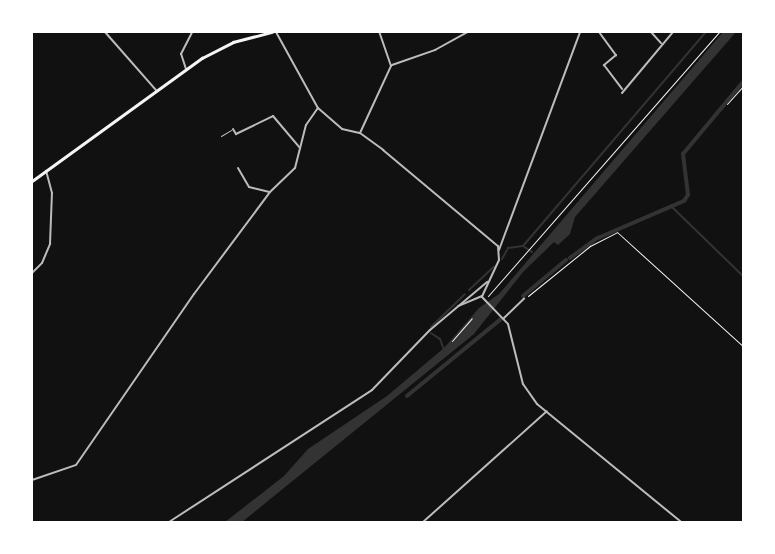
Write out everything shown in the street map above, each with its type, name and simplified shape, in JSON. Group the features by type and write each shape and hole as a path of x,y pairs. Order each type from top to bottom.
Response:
{"main road":[{"path":"32,181 219,48 274,32"}],"street":[{"path":"105,32 157,90"},
{"path":"186,70 181,54 192,32"},
{"path":"274,32 318,108 342,129 360,133 499,250"},
{"path":"360,133 391,66 379,32"},
{"path":"391,66 435,50 467,32"},
{"path":"482,298 580,32"},
{"path":"599,32 616,55 604,65 622,91 673,32"},
{"path":"651,32 662,44"},
{"path":"32,480 76,465 270,192 295,168 306,125 318,108"},
{"path":"236,134 274,117 301,149"},
{"path":"233,129 239,140"},
{"path":"239,168 249,187 270,192"},
{"path":"32,273 42,263 50,244 52,193 46,170"},
{"path":"169,523 372,390 456,307 487,282"},
{"path":"482,298 503,318 513,334 528,394 681,523"},
{"path":"456,307 482,298"},
{"path":"503,318 524,299"},
{"path":"423,523 547,411"}],"lane":[{"path":"221,136 233,129"}],"path":[{"path":"482,298 532,249 719,32"},
{"path":"727,104 744,85"},
{"path":"524,299 590,246 617,232 744,346"},
{"path":"452,341 472,318"}],"shaded area":[{"path":"723,32 736,32 575,217 570,234 558,245 554,242 523,272 474,334 242,522 225,522 284,476 308,449 387,396 444,348 479,308 499,294"}],"waterway":[{"path":"523,246 706,32"},
{"path":"570,258 598,238 684,201 688,195 683,154 744,81"},
{"path":"672,207 744,277"},
{"path":"502,259 508,248 523,246 532,252"},
{"path":"523,296 566,260"},
{"path":"469,290 494,267"},
{"path":"431,327 465,294"},
{"path":"407,396 501,319"},
{"path":"431,333 440,339 444,350"}]}
